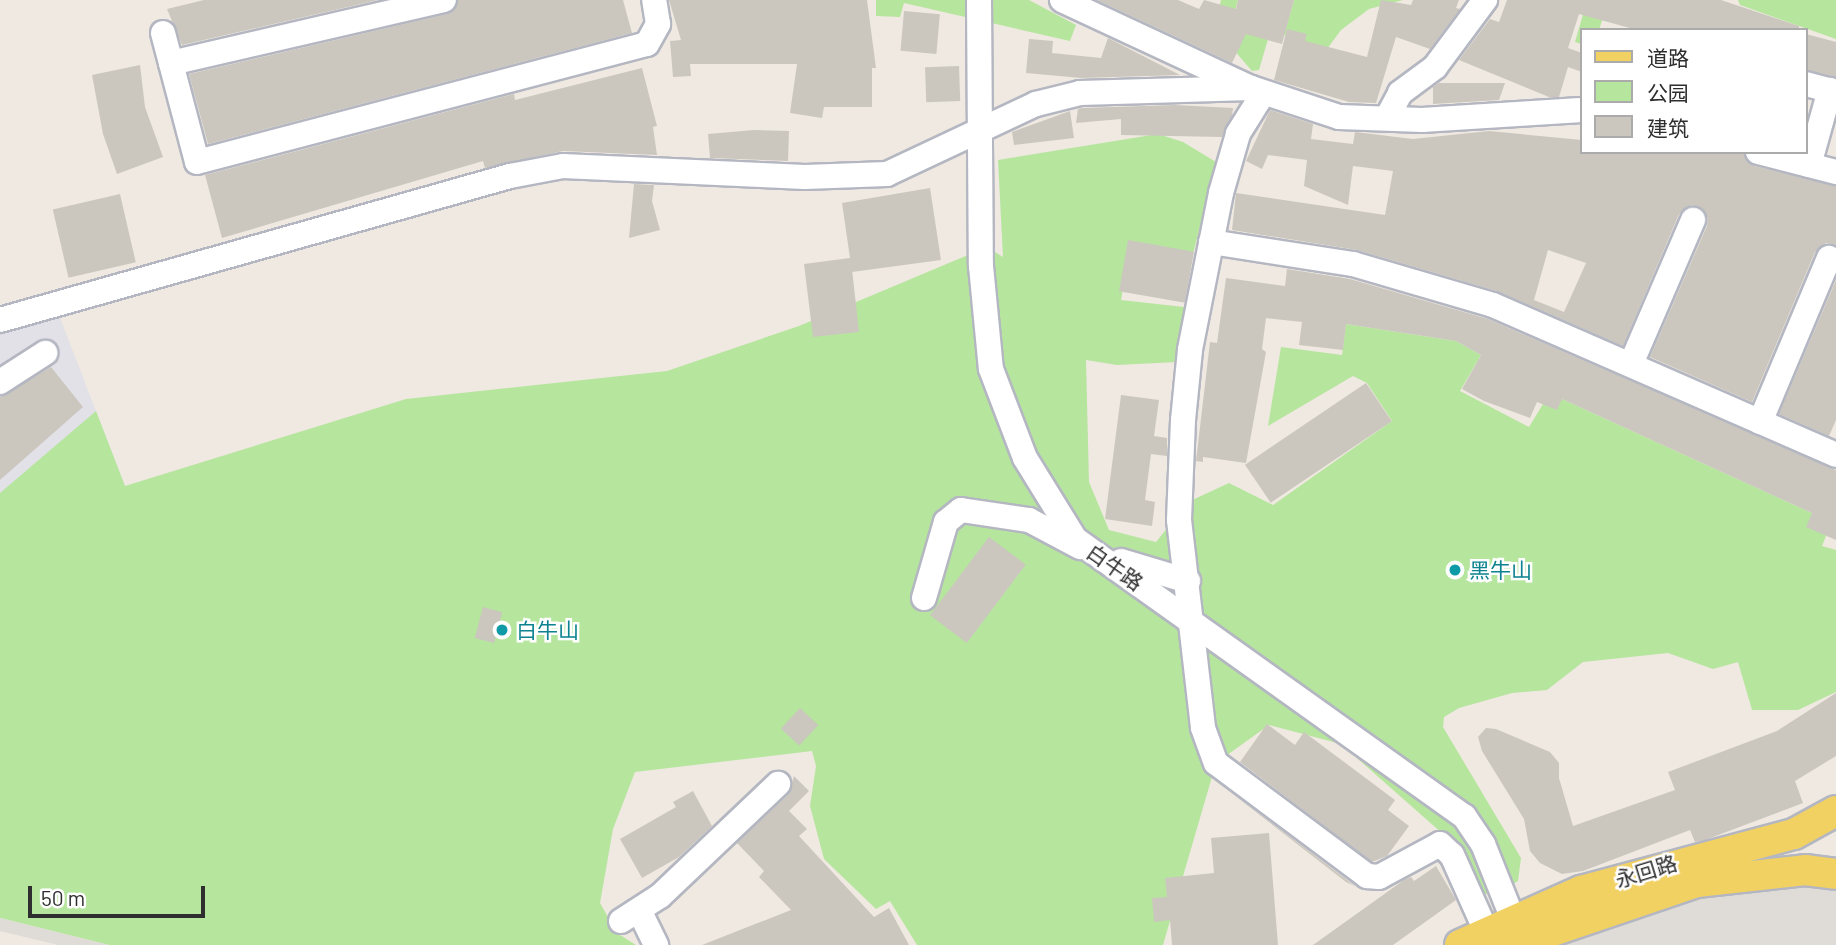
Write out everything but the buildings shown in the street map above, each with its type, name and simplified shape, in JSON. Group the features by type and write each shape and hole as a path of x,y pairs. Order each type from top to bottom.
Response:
{"main road":[{"name":"永回路","path":"1498,936 1581,891 1794,834 1836,811"},
{"path":"1728,850 1836,862"},
{"name":"永回路","path":"1498,936 1697,882 1805,870 1836,874"}],"street":[{"path":"172,63 444,0"},
{"path":"163,33 197,162 647,44 658,24 654,0"},
{"name":"白牛路","path":"979,0 981,266 991,369 1025,457 1075,539 1464,816 1483,844 1498,936"},
{"path":"1062,0 1251,88 1339,117 1388,116 1422,120 1580,110"},
{"path":"1388,116 1401,93 1435,66 1485,0"},
{"path":"1808,85 1833,91 1809,165"},
{"path":"0,320 510,176 563,166 848,178 887,174 1036,104 1080,93 1251,88"},
{"path":"1251,88 1259,100 1238,134 1212,242 1190,351 1183,421 1180,520 1203,728 1216,762 1367,876 1379,877 1440,844 1452,855 1498,936"},
{"path":"1766,154 1836,172"},
{"path":"1631,364 1693,220"},
{"path":"1212,242 1413,278 1525,317 1836,456"},
{"path":"1760,422 1829,258"},
{"path":"0,382 45,353"},
{"path":"925,598 946,522 961,510 1030,520 1093,552 1188,581"},
{"path":"656,945 630,916 778,784"}],"shaded area":[{"path":"57,310 125,486 0,639 0,326"},
{"path":"1767,875 1836,886 1836,945 1511,945"},
{"path":"0,918 109,945 58,945 0,931"}],"green space":[{"path":"876,0 1029,0 1076,25 1070,41 904,3 900,17 876,16"},
{"path":"1221,0 1238,0 1231,26 1268,39 1259,70 1252,71 1214,27"},
{"path":"1294,0 1403,0 1369,9 1341,30 1327,49 1284,35"},
{"path":"1738,0 1836,0 1836,39 1808,28 1740,5"},
{"path":"1584,11 1603,17 1600,28 1580,28 1580,43 1575,42"},
{"path":"1158,134 1183,142 1216,162 1193,254 1131,246 1121,300 1184,307 1177,362 1117,365 1086,360 1089,482 1109,530 1156,542 1188,502 1229,483 1273,505 1392,421 1367,383 1353,376 1268,426 1281,347 1342,355 1346,324 1456,341 1481,355 1460,391 1529,427 1543,404 1562,399 1812,513 1826,536 1822,546 1836,550 1836,692 1798,710 1752,710 1738,662 1713,669 1668,653 1583,662 1547,690 1512,693 1459,708 1444,717 1443,727 1521,858 1518,881 1498,893 1485,894 1466,874 1443,834 1341,744 1269,725 1216,763 1163,945 917,945 890,901 876,909 824,859 810,806 816,766 812,751 635,772 613,829 600,903 617,933 636,945 109,945 0,918 0,493 96,411 125,486 406,399 667,371 799,326 987,247 1003,257 998,160"}],"place":[{"name":"黑牛山","path":"1455,570"},
{"name":"白牛山","path":"502,630"}]}
